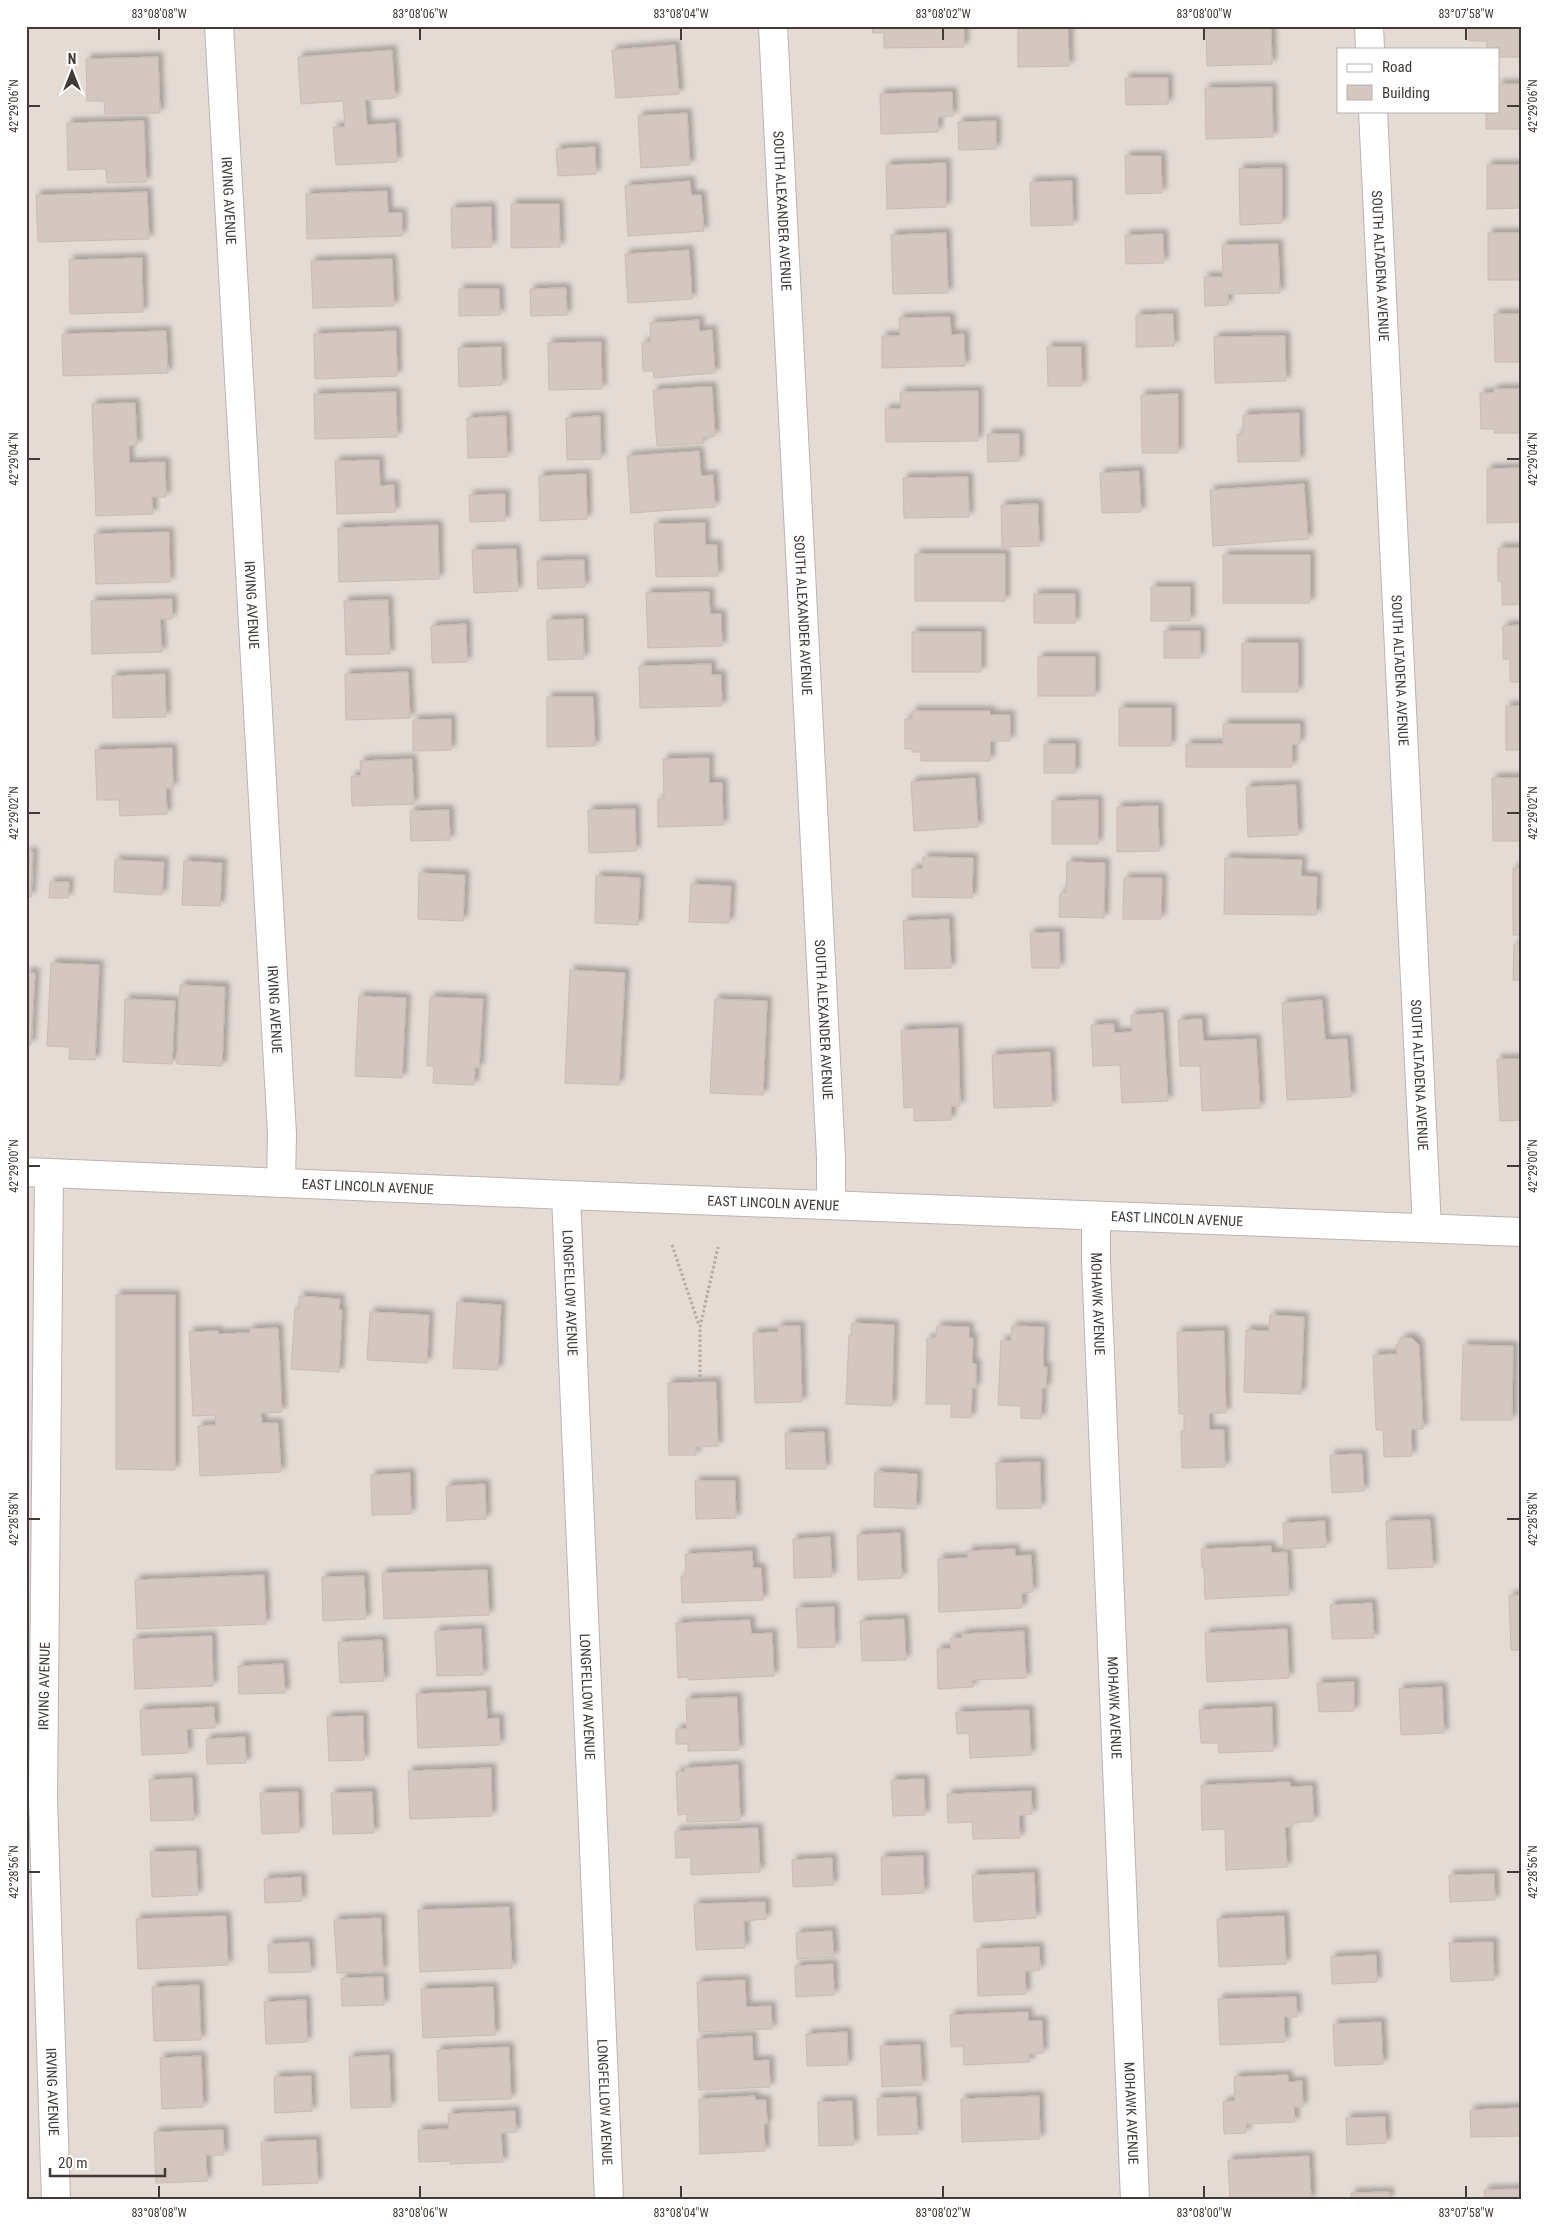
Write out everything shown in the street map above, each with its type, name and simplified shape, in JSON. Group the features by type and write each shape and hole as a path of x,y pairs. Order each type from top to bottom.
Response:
{"street":[{"name":"IRVING AVENUE","path":"219,26 282,1134 281,1183"},
{"name":"SOUTH ALEXANDER AVENUE","path":"773,26 831,1158 831,1205"},
{"path":"1369,26 1370,48"},
{"name":"SOUTH ALTADENA AVENUE","path":"1373,112 1427,1228"},
{"name":"IRVING AVENUE","path":"38,1172 43,1798 56,2200"},
{"name":"EAST LINCOLN AVENUE","path":"38,1172 566,1195 1521,1232"},
{"name":"LONGFELLOW AVENUE","path":"566,1195 609,2200"},
{"name":"MOHAWK AVENUE","path":"1096,1216 1097,1280 1135,2200"}],"path":[{"path":"672,1246 700,1327"},
{"path":"700,1382 700,1327 718,1247"}],"shaded area":[{"path":"26,26 1521,26 1521,2200 26,2200"}],"building":[{"path":"872,26 964,26 964,47 884,48 884,33 873,33"},
{"path":"1018,26 1068,26 1069,66 1018,67"},
{"path":"1206,26 1271,26 1272,64 1207,66"},
{"path":"1469,26 1521,26 1521,57 1500,57 1500,48 1487,48 1487,41 1469,41"},
{"path":"675,45 679,94 616,98 612,50"},
{"path":"392,50 395,98 365,100 367,125 395,123 397,162 336,165 333,127 345,127 343,101 301,104 298,57"},
{"path":"158,57 160,113 105,114 104,101 87,101 86,59"},
{"path":"1125,78 1168,78 1168,104 1126,105"},
{"path":"1500,84 1521,84 1521,129 1486,129 1486,112 1500,112"},
{"path":"1272,87 1273,137 1206,139 1205,88"},
{"path":"952,92 953,116 938,117 938,132 881,134 880,94"},
{"path":"687,113 690,165 641,168 638,116"},
{"path":"144,121 146,182 107,183 106,169 68,170 67,123"},
{"path":"996,121 996,149 959,150 958,122"},
{"path":"595,147 596,174 558,176 556,149"},
{"path":"1125,156 1161,156 1162,193 1126,194"},
{"path":"946,163 946,207 887,209 886,165"},
{"path":"1487,165 1521,165 1521,208 1487,209"},
{"path":"1282,168 1282,223 1240,225 1239,169"},
{"path":"690,181 691,195 701,195 704,231 628,236 625,186"},
{"path":"1072,181 1073,225 1031,226 1030,182"},
{"path":"387,191 388,213 402,213 402,236 307,239 306,194"},
{"path":"147,192 149,239 38,242 36,195"},
{"path":"511,204 559,204 560,247 511,248"},
{"path":"491,207 492,247 452,248 451,208"},
{"path":"946,233 948,293 893,294 891,235"},
{"path":"1488,233 1521,233 1521,280 1488,280"},
{"path":"1163,234 1164,263 1126,264 1125,235"},
{"path":"1278,244 1280,293 1228,294 1228,305 1205,306 1204,277 1223,277 1222,245"},
{"path":"689,250 692,299 628,303 625,254"},
{"path":"142,258 143,312 70,314 69,260"},
{"path":"392,259 394,306 313,308 311,261"},
{"path":"566,288 567,315 531,316 530,289"},
{"path":"459,289 499,289 500,315 459,316"},
{"path":"1173,314 1174,346 1136,347 1136,315"},
{"path":"1494,314 1521,314 1521,362 1495,362"},
{"path":"950,317 951,335 964,334 965,366 882,368 882,336 900,336 899,318"},
{"path":"699,320 699,331 712,330 715,373 654,378 653,371 643,371 642,343 651,342 650,323"},
{"path":"166,331 168,373 63,376 62,334"},
{"path":"396,331 397,376 315,379 314,334"},
{"path":"1285,336 1286,381 1215,383 1214,337"},
{"path":"601,342 602,389 549,390 548,343"},
{"path":"501,347 502,385 459,387 458,348"},
{"path":"1047,347 1081,347 1082,386 1048,386"},
{"path":"712,387 715,436 703,437 704,443 657,446 653,390"},
{"path":"1494,389 1521,389 1521,433 1494,433 1494,429 1481,429 1480,393 1494,393"},
{"path":"978,391 978,441 886,442 885,409 901,409 900,392"},
{"path":"396,392 397,437 315,439 314,394"},
{"path":"1178,394 1178,453 1142,453 1141,395"},
{"path":"135,403 137,445 129,446 129,463 165,462 166,497 152,497 153,514 96,516 92,404"},
{"path":"1299,413 1300,461 1238,462 1237,434 1243,434 1243,415"},
{"path":"506,416 507,457 468,458 467,418"},
{"path":"600,416 601,459 567,460 566,418"},
{"path":"987,434 1019,434 1019,461 988,462"},
{"path":"699,451 701,476 713,475 715,507 631,513 627,456"},
{"path":"379,460 380,486 394,485 395,512 337,514 335,461"},
{"path":"1521,468 1521,522 1487,523 1487,469"},
{"path":"1139,471 1141,512 1102,513 1100,473"},
{"path":"586,474 587,519 540,521 539,476"},
{"path":"968,477 969,517 904,518 903,478"},
{"path":"1304,484 1308,539 1213,546 1210,490"},
{"path":"505,494 505,521 470,522 469,495"},
{"path":"1038,504 1039,546 1002,547 1001,505"},
{"path":"705,523 705,545 717,545 718,576 656,577 654,524"},
{"path":"438,525 439,579 339,582 338,528"},
{"path":"169,532 170,582 96,584 94,534"},
{"path":"1498,548 1521,548 1521,604 1502,605 1502,581 1498,581"},
{"path":"516,549 518,591 474,593 472,550"},
{"path":"915,554 1005,554 1005,601 915,601"},
{"path":"1223,555 1310,555 1310,603 1223,603"},
{"path":"584,560 585,587 538,589 537,561"},
{"path":"1151,587 1190,587 1190,621 1151,621"},
{"path":"709,592 710,614 721,614 722,646 648,648 646,593"},
{"path":"1034,594 1075,594 1075,623 1034,623"},
{"path":"172,599 172,619 160,619 162,652 92,654 91,601"},
{"path":"388,600 390,654 346,655 344,601"},
{"path":"583,619 584,659 548,660 547,620"},
{"path":"466,624 467,662 432,663 431,626"},
{"path":"1521,625 1521,682 1510,682 1510,659 1503,659 1503,626"},
{"path":"1164,631 1200,631 1200,658 1164,658"},
{"path":"912,632 981,632 981,672 912,672"},
{"path":"1242,643 1298,643 1298,692 1242,692"},
{"path":"1038,657 1095,657 1095,696 1038,696"},
{"path":"711,664 711,675 721,675 722,706 640,708 639,666"},
{"path":"408,672 410,718 346,720 345,674"},
{"path":"165,674 166,717 113,718 112,676"},
{"path":"547,697 593,697 595,746 547,747"},
{"path":"1506,706 1521,706 1521,750 1506,750"},
{"path":"1119,708 1171,708 1171,746 1119,746"},
{"path":"912,711 990,711 990,715 1010,715 1010,741 990,741 990,761 921,761 921,752 912,752 912,749 905,749 905,719 912,719"},
{"path":"451,719 451,750 413,751 413,720"},
{"path":"1223,724 1300,724 1300,744 1292,744 1292,767 1186,767 1186,744 1223,744"},
{"path":"1044,744 1075,744 1075,773 1044,773"},
{"path":"172,748 173,788 166,788 167,814 120,816 119,800 97,800 95,750"},
{"path":"709,758 709,783 722,783 723,825 658,827 658,799 664,799 663,759"},
{"path":"412,759 414,804 352,806 351,776 361,776 360,761"},
{"path":"975,778 978,827 914,831 911,782"},
{"path":"1492,778 1521,778 1521,841 1493,841"},
{"path":"1296,785 1298,835 1248,837 1246,787"},
{"path":"1098,800 1098,844 1052,844 1052,801"},
{"path":"1158,806 1159,851 1117,852 1117,807"},
{"path":"635,809 636,851 589,853 588,810"},
{"path":"449,810 450,840 411,841 410,811"},
{"path":"26,852 33,852 31,897 26,897"},
{"path":"923,857 973,858 972,898 912,897 912,869 923,869"},
{"path":"1225,858 1302,860 1301,876 1317,877 1316,915 1224,914"},
{"path":"115,860 164,862 162,895 114,892"},
{"path":"184,861 222,863 220,906 182,905"},
{"path":"1067,862 1105,863 1104,918 1059,917 1060,893 1066,893"},
{"path":"1513,868 1521,868 1521,935 1513,935"},
{"path":"419,873 465,875 463,921 418,919"},
{"path":"596,876 640,878 638,925 595,923"},
{"path":"1124,878 1162,878 1161,919 1123,919"},
{"path":"50,882 69,882 68,898 49,898"},
{"path":"691,884 731,886 729,923 689,922"},
{"path":"949,919 951,968 905,969 903,921"},
{"path":"1059,932 1060,968 1032,968 1030,933"},
{"path":"1514,944 1521,944 1521,980 1513,980"},
{"path":"51,963 99,965 95,1060 69,1059 70,1047 47,1046"},
{"path":"570,970 625,973 619,1085 565,1083"},
{"path":"26,972 35,973 31,1045 26,1044"},
{"path":"180,985 225,987 222,1066 177,1064"},
{"path":"359,996 406,998 402,1078 355,1076"},
{"path":"430,997 483,999 479,1068 475,1067 474,1085 433,1083 434,1066 427,1066"},
{"path":"125,999 175,1001 172,1064 123,1062"},
{"path":"715,999 767,1001 763,1095 710,1093"},
{"path":"1322,1000 1325,1040 1347,1039 1351,1097 1287,1100 1282,1003"},
{"path":"1163,1013 1168,1101 1122,1103 1120,1065 1093,1066 1091,1025 1114,1024 1114,1033 1132,1032 1131,1015"},
{"path":"1202,1019 1203,1041 1256,1039 1260,1108 1202,1111 1200,1066 1180,1066 1178,1020"},
{"path":"958,1028 960,1106 951,1106 951,1120 914,1121 914,1107 904,1108 901,1030"},
{"path":"1050,1052 1052,1106 994,1108 992,1055"},
{"path":"1497,1059 1521,1059 1521,1120 1500,1121"},
{"path":"116,1295 175,1295 175,1470 116,1469"},
{"path":"299,1296 340,1299 339,1310 342,1310 339,1372 291,1369 295,1308 299,1308"},
{"path":"457,1302 501,1305 498,1370 453,1368"},
{"path":"370,1312 429,1315 427,1363 367,1360"},
{"path":"1270,1315 1304,1317 1301,1394 1244,1392 1246,1330 1269,1331"},
{"path":"852,1323 894,1325 892,1406 846,1404 849,1335 851,1336"},
{"path":"778,1326 800,1326 802,1402 755,1403 753,1333 778,1332"},
{"path":"937,1326 969,1327 969,1338 973,1338 972,1363 976,1364 976,1388 972,1388 971,1418 951,1417 951,1404 926,1404 927,1338 936,1338"},
{"path":"1012,1326 1044,1327 1043,1367 1047,1367 1046,1388 1042,1388 1041,1419 1021,1418 1021,1406 998,1405 1001,1340 1011,1341"},
{"path":"278,1328 282,1412 261,1413 262,1423 278,1423 281,1472 200,1476 198,1426 216,1425 215,1415 193,1416 189,1332 218,1331 218,1334 250,1333 250,1329"},
{"path":"1224,1331 1226,1413 1209,1413 1209,1430 1224,1430 1225,1467 1182,1468 1181,1431 1184,1431 1184,1414 1179,1414 1177,1332"},
{"path":"1403,1338 1412,1338 1419,1345 1423,1429 1411,1429 1412,1456 1384,1457 1383,1430 1376,1430 1373,1355 1397,1354 1396,1345"},
{"path":"1463,1345 1513,1346 1512,1420 1461,1420"},
{"path":"716,1382 718,1446 696,1447 696,1455 669,1455 668,1383"},
{"path":"824,1432 826,1469 786,1469 785,1433"},
{"path":"1362,1454 1364,1491 1332,1493 1330,1455"},
{"path":"1040,1462 1041,1508 997,1509 996,1463"},
{"path":"875,1472 917,1474 916,1509 874,1507"},
{"path":"410,1473 411,1514 372,1515 371,1475"},
{"path":"695,1481 735,1481 736,1518 696,1519"},
{"path":"485,1484 486,1519 447,1521 446,1486"},
{"path":"1430,1520 1433,1567 1388,1569 1386,1521"},
{"path":"1325,1521 1326,1547 1284,1549 1283,1523"},
{"path":"900,1533 902,1578 858,1580 857,1535"},
{"path":"830,1537 832,1577 794,1578 793,1539"},
{"path":"1271,1546 1271,1553 1287,1552 1289,1595 1205,1599 1201,1549"},
{"path":"1015,1549 1015,1556 1031,1555 1033,1592 1022,1593 1022,1608 939,1612 938,1559 968,1558 967,1551"},
{"path":"752,1551 753,1568 761,1568 763,1600 682,1603 681,1576 686,1576 685,1554"},
{"path":"487,1570 489,1615 384,1619 382,1573"},
{"path":"264,1575 266,1624 137,1629 135,1580"},
{"path":"364,1576 366,1619 323,1621 322,1577"},
{"path":"1521,1595 1521,1650 1511,1650 1509,1596"},
{"path":"1372,1603 1374,1638 1332,1639 1330,1605"},
{"path":"834,1607 835,1647 798,1648 796,1608"},
{"path":"904,1619 906,1660 862,1661 860,1621"},
{"path":"750,1620 751,1634 772,1633 774,1676 688,1680 688,1677 678,1678 676,1623"},
{"path":"481,1629 483,1675 437,1676 435,1631"},
{"path":"1287,1629 1289,1678 1207,1682 1205,1633"},
{"path":"1024,1631 1026,1678 972,1680 973,1687 938,1689 937,1649 951,1649 950,1638 962,1638 962,1634"},
{"path":"212,1636 213,1686 135,1689 133,1639"},
{"path":"382,1640 384,1681 340,1683 338,1642"},
{"path":"283,1664 285,1693 239,1694 238,1666"},
{"path":"1354,1682 1354,1711 1319,1712 1317,1683"},
{"path":"1442,1687 1444,1733 1401,1735 1399,1689"},
{"path":"486,1691 487,1719 499,1718 500,1745 418,1748 416,1694"},
{"path":"737,1697 739,1750 688,1751 688,1744 676,1744 676,1729 687,1729 686,1699"},
{"path":"214,1707 215,1728 187,1729 188,1753 142,1755 140,1710"},
{"path":"1272,1707 1273,1751 1219,1753 1218,1743 1201,1743 1199,1710"},
{"path":"1029,1710 1031,1755 970,1758 969,1733 957,1734 956,1712"},
{"path":"363,1716 364,1760 329,1761 327,1717"},
{"path":"245,1737 246,1763 207,1764 206,1739"},
{"path":"738,1765 740,1820 687,1822 687,1814 678,1815 676,1772 685,1772 685,1768"},
{"path":"491,1768 492,1816 410,1819 408,1771"},
{"path":"192,1778 194,1820 151,1821 149,1780"},
{"path":"924,1779 925,1815 893,1816 891,1780"},
{"path":"1290,1782 1290,1787 1312,1786 1314,1821 1291,1823 1291,1827 1285,1827 1287,1867 1226,1870 1225,1829 1202,1830 1201,1785"},
{"path":"1031,1791 1032,1814 1019,1815 1020,1838 973,1839 972,1822 948,1823 947,1794"},
{"path":"298,1792 299,1832 262,1834 260,1793"},
{"path":"372,1792 374,1833 333,1834 331,1793"},
{"path":"758,1828 760,1872 691,1875 691,1857 676,1858 675,1831"},
{"path":"196,1851 198,1895 152,1897 150,1852"},
{"path":"923,1856 924,1893 882,1895 881,1857"},
{"path":"832,1858 833,1885 793,1887 792,1860"},
{"path":"1034,1873 1036,1918 974,1922 972,1875"},
{"path":"1494,1874 1495,1900 1450,1902 1449,1875"},
{"path":"301,1877 302,1901 265,1903 264,1879"},
{"path":"765,1902 766,1919 744,1921 745,1948 696,1950 694,1904"},
{"path":"509,1907 512,1968 420,1972 418,1910"},
{"path":"226,1916 228,1965 138,1969 136,1919"},
{"path":"1284,1916 1286,1964 1219,1967 1217,1919"},
{"path":"381,1918 383,1971 337,1973 334,1920"},
{"path":"832,1931 834,1957 797,1959 796,1933"},
{"path":"309,1942 311,1972 269,1973 268,1944"},
{"path":"1493,1942 1494,1980 1451,1982 1449,1943"},
{"path":"1039,1947 1040,1970 1025,1971 1026,1994 978,1996 977,1949"},
{"path":"1376,1955 1377,1982 1332,1984 1331,1957"},
{"path":"833,1964 834,1995 796,1997 795,1966"},
{"path":"383,1977 384,2005 342,2006 341,1978"},
{"path":"745,1980 746,2007 771,2006 772,2029 699,2032 697,1982"},
{"path":"199,1985 201,2040 154,2041 152,1987"},
{"path":"493,1987 495,2035 423,2038 421,1989"},
{"path":"1296,1997 1297,2017 1284,2017 1285,2042 1220,2045 1218,1999"},
{"path":"306,2000 307,2042 266,2044 264,2002"},
{"path":"1028,2012 1028,2021 1042,2021 1043,2053 1029,2054 1030,2062 964,2065 963,2046 951,2047 950,2015"},
{"path":"1381,2022 1383,2064 1335,2066 1333,2024"},
{"path":"847,2032 848,2065 807,2066 806,2034"},
{"path":"752,2036 753,2061 769,2060 770,2087 699,2090 697,2039"},
{"path":"920,2045 922,2085 882,2087 880,2046"},
{"path":"509,2047 511,2099 439,2101 437,2050"},
{"path":"389,2055 391,2107 351,2108 349,2057"},
{"path":"201,2056 203,2107 162,2109 160,2058"},
{"path":"1288,2075 1288,2082 1302,2081 1303,2107 1294,2107 1295,2122 1246,2124 1246,2133 1224,2134 1223,2102 1235,2101 1234,2077"},
{"path":"311,2076 312,2111 275,2113 274,2077"},
{"path":"755,2096 755,2100 766,2100 767,2124 764,2124 765,2151 700,2154 699,2099"},
{"path":"1039,2096 1040,2139 962,2142 961,2099"},
{"path":"916,2097 918,2134 878,2135 877,2098"},
{"path":"852,2101 854,2145 819,2146 818,2102"},
{"path":"1521,2108 1521,2136 1471,2137 1470,2110"},
{"path":"515,2111 516,2132 501,2133 503,2162 450,2164 450,2161 419,2162 418,2130 449,2129 448,2114"},
{"path":"1385,2117 1386,2143 1347,2145 1346,2118"},
{"path":"223,2130 224,2155 206,2155 207,2181 156,2183 154,2132"},
{"path":"316,2140 318,2183 263,2185 261,2142"},
{"path":"1309,2156 1311,2200 1230,2200 1228,2160"},
{"path":"1521,2189 1521,2200 1485,2200 1484,2190"},
{"path":"1389,2192 1389,2200 1351,2200 1351,2193"}]}
